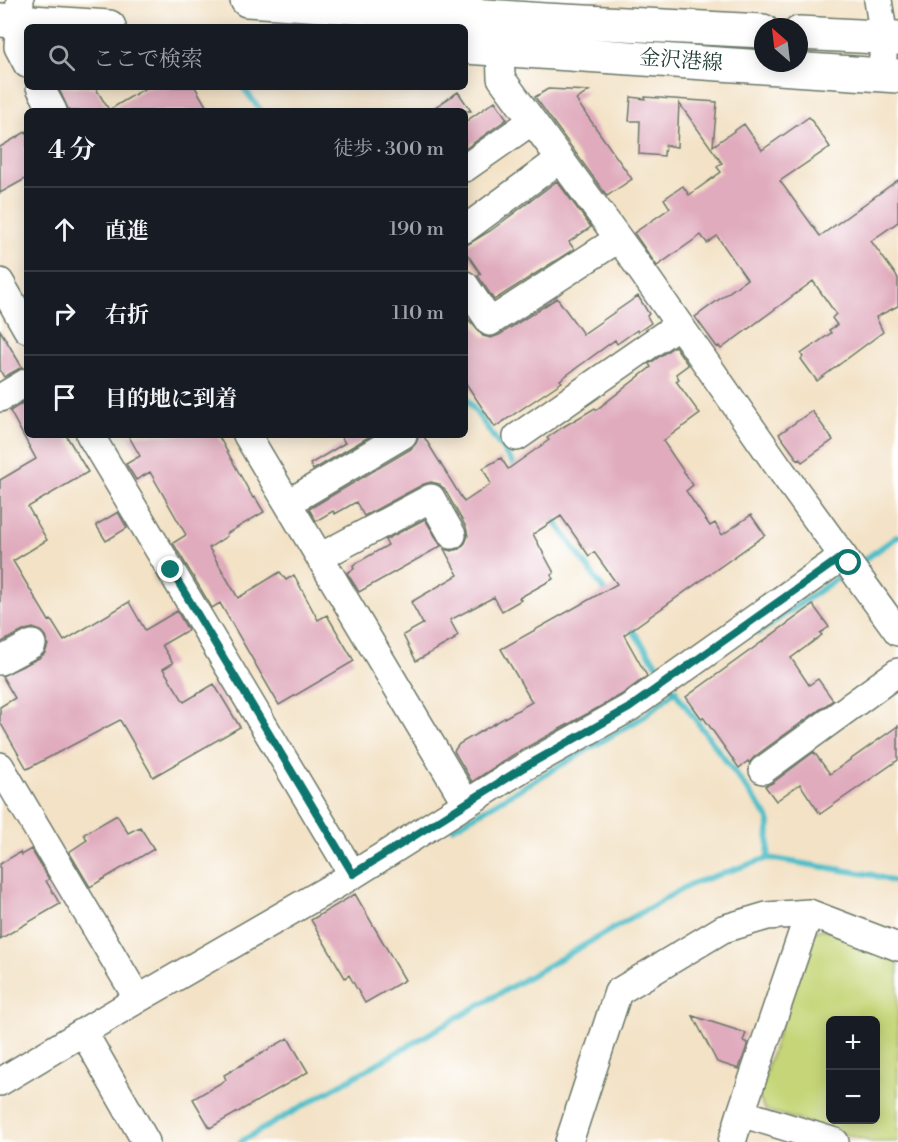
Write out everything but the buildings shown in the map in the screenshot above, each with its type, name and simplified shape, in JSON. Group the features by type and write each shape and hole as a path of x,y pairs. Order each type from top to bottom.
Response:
{"main road":[{"name":"金沢港線","path":"247,0 323,11 754,31"},
{"path":"13,14 87,24"},
{"path":"808,33 891,38"},
{"name":"金沢港線","path":"468,47 890,75"}],"street":[{"path":"878,0 891,38 890,75"},
{"path":"13,14 18,47 24,58"},
{"path":"500,48 501,78 898,632"},
{"path":"42,90 51,108"},
{"path":"468,166 532,121"},
{"path":"468,227 560,159"},
{"path":"468,289 490,322 618,239"},
{"path":"0,282 24,324"},
{"path":"517,437 678,325"},
{"path":"0,398 24,384"},
{"path":"92,438 353,874"},
{"path":"249,438 466,803"},
{"path":"288,503 398,438"},
{"path":"320,557 431,498 452,535"},
{"path":"0,1082 629,708 849,564"},
{"path":"0,661 32,644"},
{"path":"763,770 898,672"},
{"path":"0,766 138,999"},
{"path":"732,1142 809,913"},
{"path":"569,1142 618,992 723,929 767,916 809,913 898,947"},
{"path":"84,1033 146,1142"},
{"path":"741,1113 835,1142"}],"green space":[{"path":"822,929 898,952 898,1142 871,1142 765,1110 758,1096 811,933"}],"waterway":[{"path":"245,90 259,108"},
{"path":"468,401 517,469"},
{"path":"550,514 608,596"},
{"path":"857,565 898,536"},
{"path":"758,633 846,572"},
{"path":"628,624 662,672"},
{"path":"673,689 769,819 768,858"},
{"path":"453,828 645,716 676,690"},
{"path":"240,1142 691,884 768,858 873,875 898,883"}],"route":[{"path":"171,570 353,874 521,769 629,708 843,556 849,563"}]}
